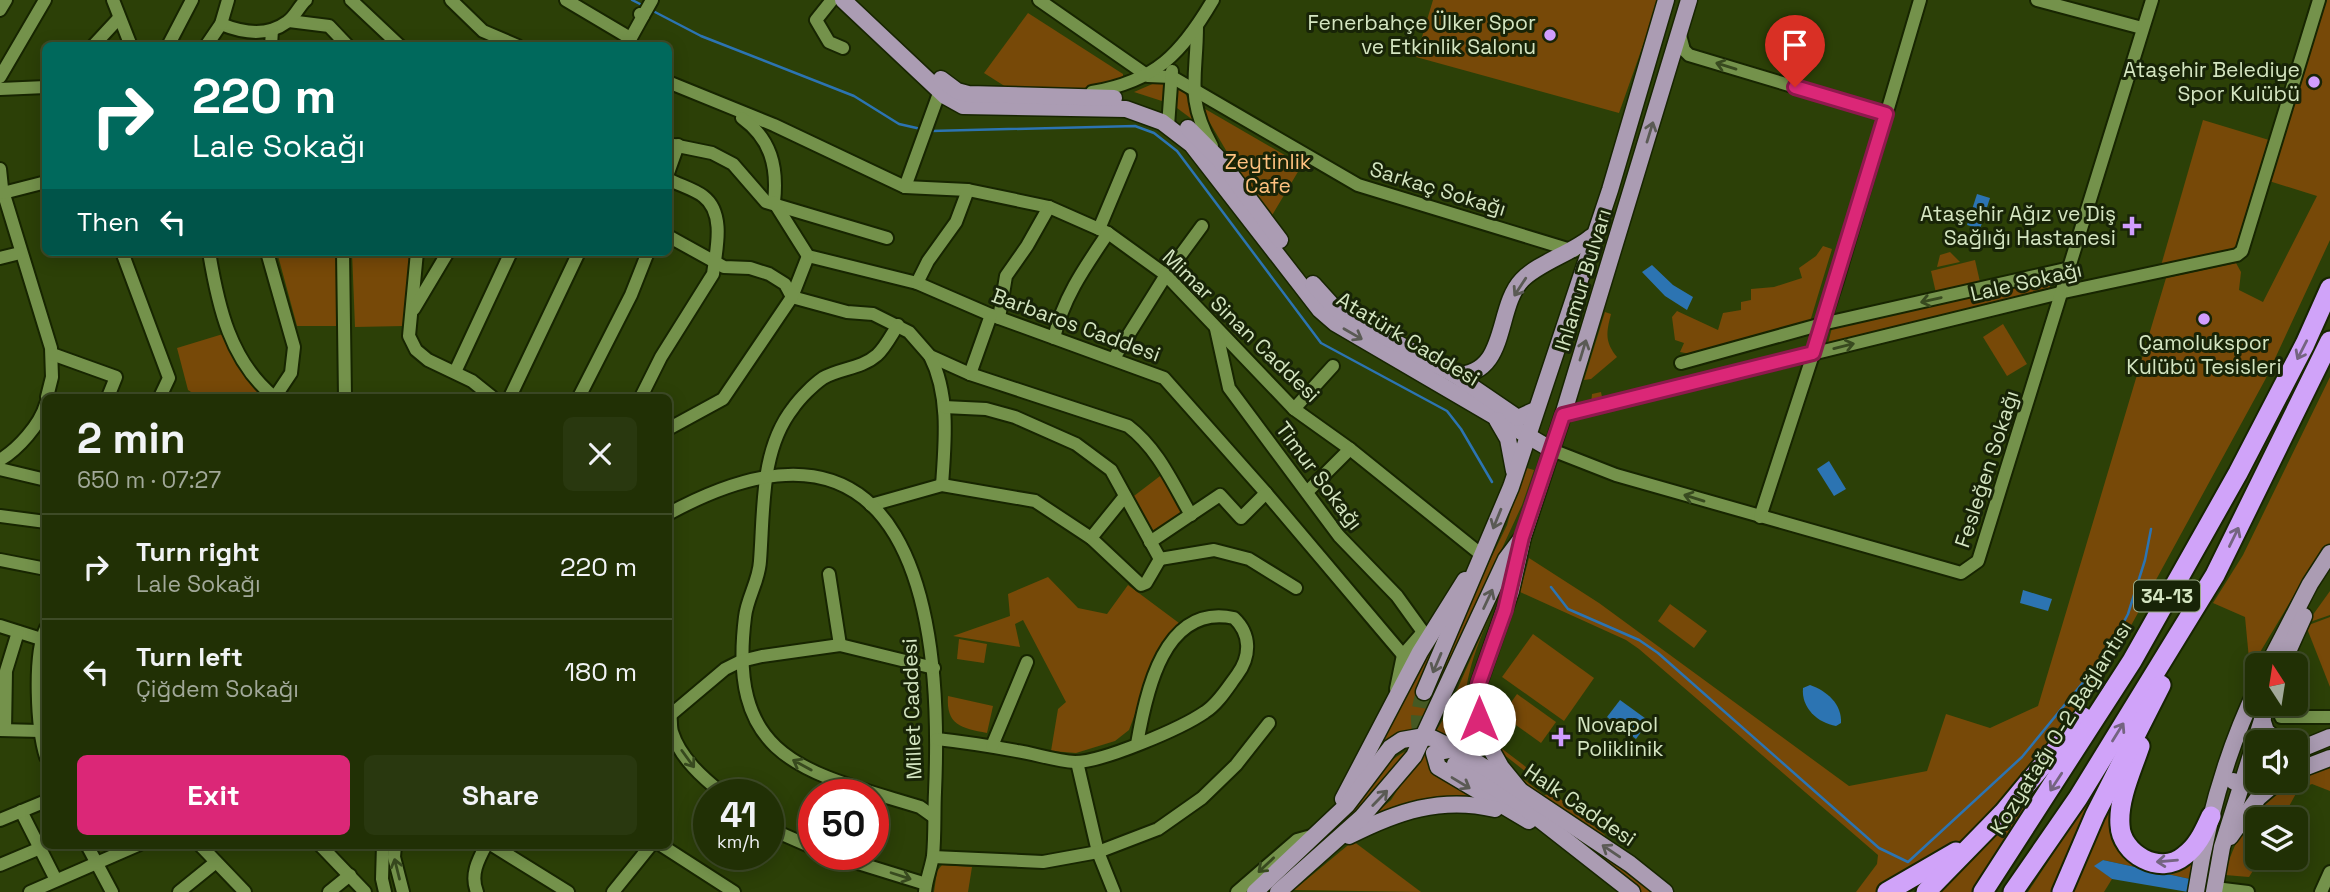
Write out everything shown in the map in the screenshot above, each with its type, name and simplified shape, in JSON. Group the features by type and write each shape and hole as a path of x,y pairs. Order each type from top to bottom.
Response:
{"highway":[{"name":"Kozyatağı O-2 Bağlantısı","path":"1983,892 2132,661 2238,473 2330,288"},
{"name":"34-13","path":"2013,892 2078,798 2215,575 2330,341"},
{"path":"1926,892 2003,813 2078,725 2183,568"},
{"path":"2062,892 2101,803 2215,575"},
{"path":"2166,676 2128,783 2121,814 2121,834 2126,847 2138,857 2171,863 2182,858 2197,845 2211,816"},
{"path":"1887,892 1956,852 2003,813"}],"main road":[{"name":"Atatürk Caddesi","path":"843,0 963,106 1126,109 1169,120 1192,145 1328,317 1552,450"},
{"name":"Atatürk Caddesi","path":"859,0 941,86 968,94 1075,96 1142,103 1196,135 1219,159 1332,305 1455,375 1518,418"},
{"name":"Ihlamur Bulvarı","path":"1527,436 1610,190 1666,0"},
{"name":"Ihlamur Bulvarı","path":"1519,789 1501,767 1483,735 1477,704 1479,683 1511,591 1522,537 1563,415 1689,0"},
{"path":"1455,375 1470,373 1483,366 1496,348 1522,279 1574,251 1592,237"},
{"path":"1424,692 1514,475 1527,436 1518,418 1534,411"},
{"path":"1496,417 1508,439 1514,475"},
{"name":"Ihlamur Bulvarı","path":"1325,840 1388,790 1414,756 1506,559 1522,537"},
{"path":"2275,653 2330,553"},
{"path":"1278,892 1325,840 1427,633 1483,555"},
{"path":"2288,653 2330,567"},
{"path":"2239,776 2230,747 2251,716"},
{"path":"2214,890 2239,776 2256,716"},
{"path":"1339,813 1390,748 1411,738 1424,737"},
{"name":"Halk Caddesi","path":"1424,737 1519,789 1665,892"},
{"path":"2308,742 2326,739"},
{"path":"2308,746 2326,739"},
{"path":"1579,851 1438,767 1434,753 1455,756 1516,801 1579,851 1625,890"},
{"path":"2308,766 2330,758"},
{"path":"2196,892 2211,816 2239,776"},
{"path":"2222,847 2264,793"},
{"path":"1255,892 1325,840 1408,810 1471,803 1517,814"}],"street":[{"path":"0,10 6,0"},
{"path":"0,77 46,0"},
{"path":"113,0 129,42"},
{"path":"173,42 192,0"},
{"path":"208,42 221,24 228,0"},
{"path":"351,0 396,42"},
{"path":"451,0 484,31 509,42"},
{"path":"566,0 628,42 641,15 652,0"},
{"path":"832,0 816,20 829,43 843,48"},
{"path":"1039,0 1148,76"},
{"path":"1075,96 1128,85 1148,76 1175,54 1198,26 1213,0"},
{"path":"1760,517 1822,324 1920,0"},
{"path":"2037,0 2143,29"},
{"name":"Fesleğen Sokağı","path":"1552,450 1616,475 1760,517 1961,573 1971,567 1978,561 2064,292 2152,0"},
{"name":"Lale Sokağı","path":"1563,415 2064,292 2236,255 2242,251 2319,0"},
{"path":"221,24 242,33 272,30 289,21 303,1"},
{"path":"97,42 118,18"},
{"path":"289,21 330,26 344,42"},
{"path":"1198,26 1192,89 1195,107 1219,159"},
{"path":"271,42 272,30"},
{"path":"1680,35 1684,50 1689,55 1886,114"},
{"path":"1169,120 1175,54"},
{"name":"Sarkaç Sokağı","path":"1148,76 1171,77 1358,185 1574,251"},
{"name":"Mimar Sinan Caddesi","path":"672,84 774,125 905,187 968,190 1049,207 1104,231 1166,275 1294,409 1350,449 1483,555"},
{"path":"905,187 941,86"},
{"path":"0,89 42,87"},
{"path":"672,427 723,399 792,297 808,256 774,202 776,181 772,153 758,130 724,106"},
{"path":"673,144 712,153 733,164 766,202 774,202 887,238"},
{"path":"1054,338 1060,314 1104,231 1130,155"},
{"path":"0,169 3,192 20,253 52,354 47,394"},
{"path":"642,394 661,357 713,274 715,260 718,221 713,209 704,196 672,181"},
{"path":"3,192 42,183"},
{"path":"917,283 928,261 956,222 968,190"},
{"path":"970,374 995,317 1006,276 1049,207"},
{"path":"1114,358 1166,275 1202,226"},
{"path":"672,238 730,269 750,268 769,274 785,284 792,297 847,312 873,314 909,332 930,356 940,381 944,407 942,485"},
{"path":"0,258 20,253"},
{"path":"123,256 169,378 161,394"},
{"path":"210,256 216,295 229,336 257,384 270,394"},
{"path":"268,256 294,347 291,373 276,394"},
{"path":"343,256 345,394"},
{"path":"417,256 409,336 415,350 488,394"},
{"path":"412,312 446,256"},
{"path":"455,372 510,256"},
{"path":"511,394 577,256"},
{"path":"581,394 631,295 646,256"},
{"name":"Barbaros Caddesi","path":"808,256 917,283 995,317 1164,378 1266,492 1403,655"},
{"name":"Lale Sokağı","path":"1681,363 1822,324 2070,268"},
{"path":"898,325 878,355 860,366 824,378 794,406 778,431 766,477 760,575 745,613 741,661 753,720 781,752 817,774 920,807 933,817"},
{"name":"Timur Sokağı","path":"1215,326 1229,388 1339,536 1397,596 1427,633"},
{"path":"52,354 116,377 109,394"},
{"path":"930,356 970,374 1128,426 1147,441 1155,452 1191,515"},
{"path":"1294,409 1333,366"},
{"path":"944,407 986,409 1014,417 1076,444 1111,470 1160,559"},
{"path":"0,460 12,453 42,412"},
{"path":"1307,492 1350,449"},
{"path":"0,469 42,479"},
{"name":"Millet Caddesi","path":"672,512 705,494 738,481 776,475 821,478 856,493 871,505 901,543 911,562 928,621 934,668 937,739 933,857 925,888"},
{"path":"871,505 942,485 1035,501 1091,538 1141,585 1146,583 1160,559"},
{"path":"1150,542 1220,495 1241,518 1266,492"},
{"path":"1091,538 1125,496"},
{"path":"0,516 42,521"},
{"path":"1160,559 1214,550 1249,559 1296,588"},
{"path":"0,560 42,568"},
{"path":"829,574 840,645"},
{"path":"937,739 1077,762 1137,744 1207,711 1236,676 1248,649 1242,626 1234,618 1222,615 1193,620 1168,646 1149,691 1137,744"},
{"path":"0,626 18,632 42,633"},
{"path":"18,632 6,671 3,730 42,726"},
{"path":"1394,700 1403,655 1427,633"},
{"path":"672,711 705,684 741,661 840,645 934,668"},
{"path":"992,746 1027,662"},
{"path":"2281,717 2330,717"},
{"path":"933,857 1043,862 1098,852 1158,829 1202,798 1236,765 1269,723"},
{"path":"672,733 705,779"},
{"path":"1077,762 1098,852 1114,892"},
{"path":"0,820 42,803"},
{"path":"21,811 56,880"},
{"path":"1237,892 1297,840 1325,840"},
{"path":"0,865 38,849"},
{"path":"89,849 112,892"},
{"path":"30,892 129,849"},
{"path":"204,849 245,892"},
{"path":"324,849 365,892"},
{"path":"383,849 382,879 385,892"},
{"path":"395,849 394,857 403,892"},
{"path":"477,892 474,884 476,865 484,849"},
{"path":"498,849 568,892"},
{"path":"613,892 648,849"},
{"path":"667,849 734,892"},
{"path":"179,892 216,862"},
{"path":"874,870 925,888"},
{"path":"2322,892 2330,872"},
{"path":"329,892 350,874"},
{"path":"2214,890 2248,892"}],"green space":[{"path":"1433,0 1659,0 1619,113 1416,57"},
{"path":"2322,0 2330,0 2330,240 2265,380 2115,655 2072,721 2002,807 1964,838 1879,892 1856,892 1877,864 1878,855 1639,649 1626,640 1520,592 1529,558 1599,603 1849,786 1927,771 1946,714 1990,728 2038,706 2166,278 2236,263 2241,272 2239,290 2263,302 2317,196 2269,181"},
{"path":"1028,13 1123,74 1123,80 1086,90 1006,87 984,73"},
{"path":"1157,82 1165,84 1165,102 1134,92"},
{"path":"1175,90 1184,90 1197,123 1173,105"},
{"name":"Zeytinlik Cafe","path":"1200,106 1302,165 1268,222"},
{"path":"2203,120 2269,140 2234,251 2160,269"},
{"path":"1823,246 1832,249 1809,325 1690,354 1680,352 1684,343 1675,340 1672,317 1677,311 1718,330 1723,313 1741,310 1741,302 1751,300 1751,289 1774,287 1802,278 1799,268 1816,256"},
{"path":"1950,252 1960,262 1937,267 1940,255"},
{"path":"278,256 338,256 340,326 297,326"},
{"path":"352,256 413,256 404,326 355,327"},
{"path":"1975,260 1980,282 1936,293 1931,271"},
{"path":"2052,276 2049,291 1828,343 1832,328"},
{"path":"1605,312 1611,314 1608,337 1610,347 1617,357 1591,379 1584,380"},
{"path":"2003,324 2027,364 2007,376 1983,337"},
{"path":"223,334 247,380 263,394 194,394 188,390 177,348"},
{"path":"1796,349 1797,353 1591,404 1592,394 1601,392 1602,397"},
{"path":"2330,377 2330,544 2305,577 2260,653 2248,653 2245,617 2213,603 2243,555"},
{"path":"1523,467 1534,470 1522,505 1417,733 1390,740 1377,748 1447,620 1467,608 1507,525"},
{"path":"1164,473 1188,515 1154,537 1130,499"},
{"path":"1508,574 1475,653 1466,695 1466,716 1471,735 1487,763 1434,734 1446,715"},
{"path":"1048,577 1078,608 1107,614 1128,585 1179,623 1160,647 1129,730 1115,741 1076,753 1051,751 1058,709 1066,702 1023,620 1015,624 1020,647 953,636 1010,616 1008,594"},
{"path":"2330,591 2330,615 2307,623"},
{"path":"1670,604 1707,631 1694,648 1658,621"},
{"path":"2330,617 2330,687 2306,626"},
{"path":"1533,634 1594,678 1564,721 1502,677"},
{"path":"959,639 987,644 984,663 957,659"},
{"path":"1517,694 1556,722 1541,743 1502,715"},
{"path":"948,696 993,706 987,733 957,724 950,713"},
{"path":"1494,737 1501,748 1546,782 1544,786 1498,750 1491,739"},
{"path":"1427,744 1438,748 1431,751 1472,796 1418,802 1368,820 1391,800"},
{"path":"1408,750 1376,793 1343,826 1341,823 1370,782 1397,756"},
{"path":"2064,753 2047,788 1973,892 1935,892"},
{"path":"2126,763 2117,804 2135,860 2195,855 2190,879 2103,860 2095,866 2112,879 2104,892 2066,892"},
{"path":"2330,766 2330,791 2312,784 2308,786 2308,776"},
{"path":"2106,773 2052,892 2028,892"},
{"path":"1522,778 1544,795 1554,794 1605,835 1608,849 1520,781"},
{"path":"2296,793 2289,807 2263,807 2277,795"},
{"path":"1559,826 1572,831 1651,892 1641,892"},
{"path":"2245,829 2245,870 2253,870 2249,877 2225,875"},
{"path":"1353,841 1421,892 1294,890"},
{"path":"942,865 972,867 968,892 934,892 937,871"}],"water":[{"path":"1977,194 1990,198 1980,229 1967,225"},
{"path":"1652,265 1673,285 1693,297 1687,310 1665,296 1642,272"},
{"path":"1829,461 1846,489 1834,496 1817,469"},
{"path":"2023,590 2052,599 2048,611 2020,603"},
{"path":"1810,685 1832,699 1839,710 1841,723 1836,726 1823,722 1812,713 1803,695 1803,688"},
{"path":"1620,700 1649,721 1636,739 1607,717"},
{"path":"2103,860 2190,879 2188,892 2112,879 2094,866"}],"waterway":[{"path":"632,0 644,6"},
{"path":"653,11 701,36 854,96 899,124 921,129"},
{"path":"931,131 1135,126 1154,133 1177,151 1321,343 1447,411 1461,429 1492,482"},
{"path":"1551,587 1568,609 1639,640 1658,653 1879,848 1908,862 2022,757 2108,652 2128,614 2145,560 2151,529"}],"tunnel":[{"path":"1424,692 1419,717 1422,736 1434,750 1455,764"}],"place":[{"name":"Fenerbahçe Ülker Spor ve Etkinlik Salonu","path":"1550,35"},
{"name":"Ataşehir Belediye Spor Kulübü","path":"2314,82"},
{"name":"Ataşehir Ağız ve Diş Sağlığı Hastanesi","path":"2132,226"},
{"name":"Çamolukspor Kulübü Tesisleri","path":"2204,319"},
{"name":"Novapol Poliklinik","path":"1561,737"}],"route":[{"path":"1479,719 1479,683 1511,591 1522,537 1563,415 1813,353 1886,114 1795,87"}]}
